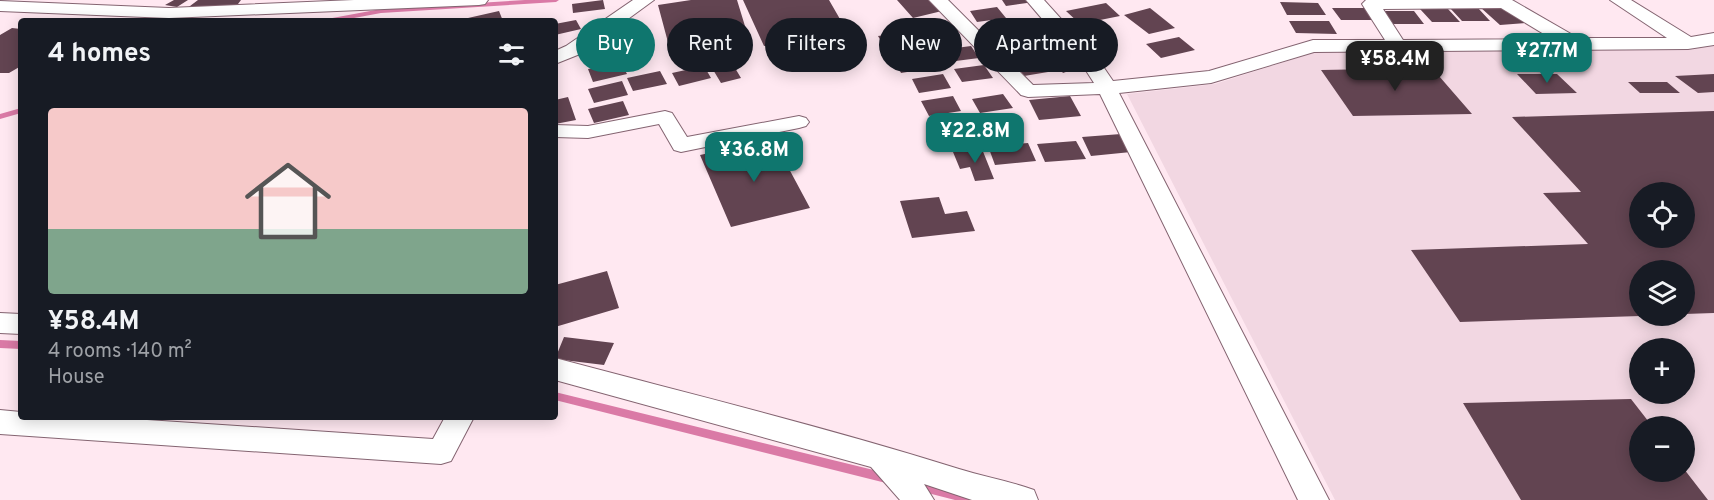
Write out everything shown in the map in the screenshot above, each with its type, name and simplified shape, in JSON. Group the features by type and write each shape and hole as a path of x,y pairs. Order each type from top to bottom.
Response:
{"street":[{"path":"0,6 169,13 479,0"},
{"path":"558,57 573,50 645,0"},
{"path":"938,0 1028,91 1107,88 1211,77 1313,46 1688,43 1714,39"},
{"path":"1035,0 1093,66 1107,88 1314,500"},
{"path":"1619,0 1688,43"},
{"path":"1398,46 1371,4 1505,3 1574,44"},
{"path":"558,131 588,132 665,117 681,145 799,122"},
{"path":"0,323 18,324"},
{"path":"558,370 881,457 973,488 1023,500"},
{"path":"0,422 441,452 458,420"},
{"path":"881,457 919,500"}],"shaded area":[{"path":"1714,42 1714,500 1335,500 1127,94 1215,84 1318,51"}],"building":[{"path":"174,0 188,0 177,7 165,5"},
{"path":"198,0 241,0 235,8 186,9"},
{"path":"603,0 605,9 573,13 572,4"},
{"path":"691,0 737,0 743,18 667,18 667,39 658,5"},
{"path":"743,0 829,0 839,18 765,18 764,46"},
{"path":"897,0 932,0 942,11 913,18"},
{"path":"1002,0 1032,0 1034,2 1006,6"},
{"path":"1280,2 1318,3 1326,15 1287,15"},
{"path":"1106,3 1120,16 1074,18 1066,11"},
{"path":"997,7 1006,18 974,18 970,11"},
{"path":"1480,7 1508,7 1526,23 1500,25"},
{"path":"1150,8 1175,28 1149,34 1124,15"},
{"path":"1332,8 1365,8 1374,20 1341,20"},
{"path":"1450,8 1478,8 1490,21 1462,21"},
{"path":"1420,9 1448,9 1460,22 1432,22"},
{"path":"499,11 502,18 468,18"},
{"path":"1381,11 1414,11 1424,24 1391,24"},
{"path":"576,20 576,30 558,34 558,23"},
{"path":"1289,21 1329,21 1337,34 1296,33"},
{"path":"12,28 18,29 18,68 9,73 0,73 0,35"},
{"path":"1179,37 1195,50 1161,58 1146,44"},
{"path":"971,46 974,50 974,59 962,60 962,47"},
{"path":"974,66 974,72 989,72 993,78 962,82 956,72 962,72 962,68"},
{"path":"1432,68 1472,114 1353,116 1321,70"},
{"path":"660,71 667,84 633,91 627,78"},
{"path":"589,72 626,72 627,74 593,82"},
{"path":"708,72 711,78 679,86 672,73"},
{"path":"714,72 737,72 741,78 721,83"},
{"path":"1021,72 1048,72 1024,76"},
{"path":"943,74 951,88 919,93 912,79"},
{"path":"1517,74 1557,74 1577,93 1536,94"},
{"path":"1714,74 1714,92 1698,93 1675,76"},
{"path":"622,81 628,95 594,103 588,89"},
{"path":"1628,82 1667,82 1680,93 1640,93"},
{"path":"1003,94 1013,108 980,113 972,99"},
{"path":"953,96 961,111 929,116 921,101"},
{"path":"1070,96 1081,116 1039,120 1029,100"},
{"path":"568,97 576,120 558,123 558,99"},
{"path":"623,101 629,115 594,123 588,109"},
{"path":"1714,111 1714,313 1695,314 1695,260 1629,260 1629,316 1460,322 1411,250 1588,244 1543,193 1581,192 1512,117"},
{"path":"1121,134 1131,152 1091,156 1082,137"},
{"path":"773,139 810,208 731,227 700,155"},
{"path":"1076,141 1086,159 1045,162 1037,144"},
{"path":"1028,143 1036,161 995,165 988,146"},
{"path":"982,149 994,179 975,181 970,167 960,169 953,152"},
{"path":"939,197 945,214 967,211 975,231 912,238 900,201"},
{"path":"607,271 619,308 558,326 558,284"},
{"path":"564,337 614,343 604,365 558,359 558,352"},
{"path":"1629,399 1629,404 1635,404 1644,416 1629,416 1629,482 1694,482 1708,500 1521,500 1463,403"}],"waterway":[{"path":"343,18 381,11 556,0"},
{"path":"0,117 18,111"},
{"path":"0,344 18,345"},
{"path":"558,397 890,479"},
{"path":"916,485 975,500"}]}
